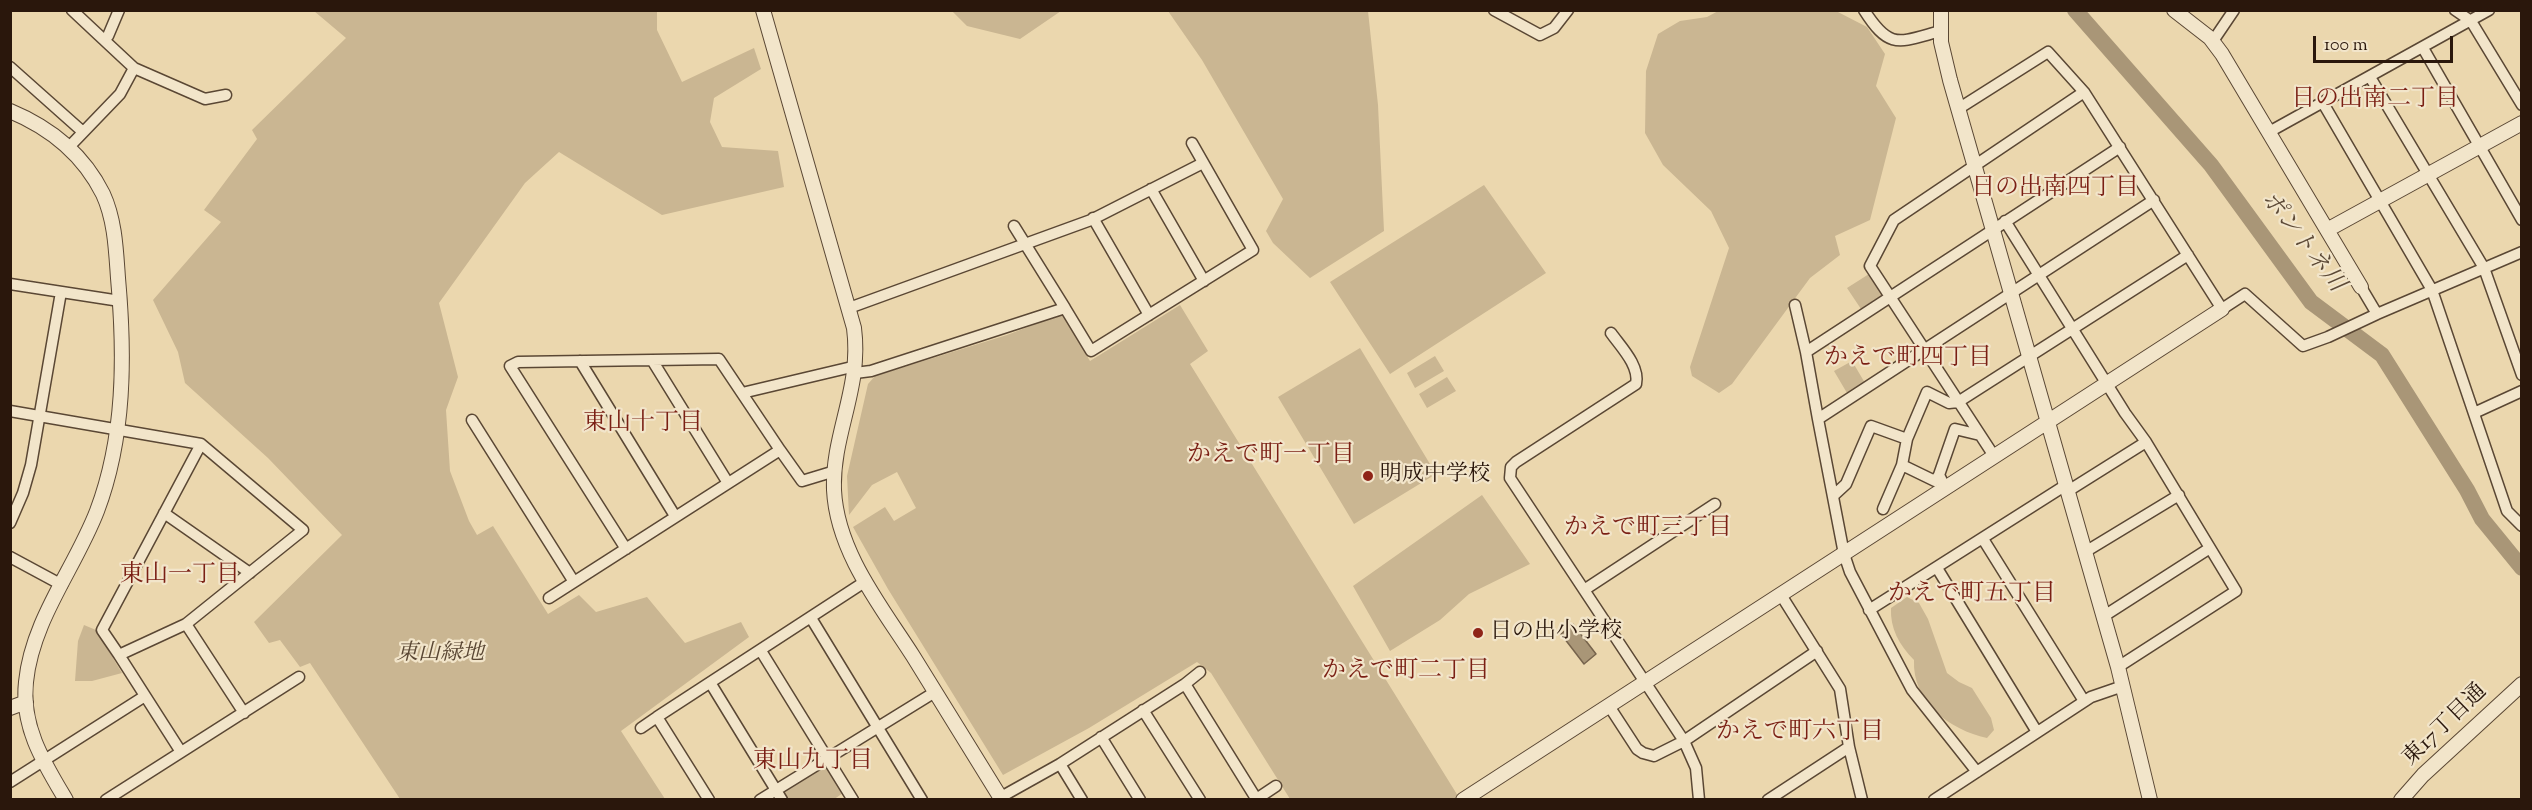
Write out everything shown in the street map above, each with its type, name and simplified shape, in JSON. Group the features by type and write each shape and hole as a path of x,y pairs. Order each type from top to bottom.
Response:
{"street":[{"path":"72,10 134,68 205,99 226,95"},
{"path":"104,39 108,36 119,10"},
{"path":"763,10 849,308 856,344 855,369 835,471 834,491 839,521 848,547 866,581 997,797 1060,764 1200,672"},
{"path":"1494,10 1540,35 1554,28 1568,10"},
{"path":"1864,10 1878,31 1895,41 1909,40 1941,31"},
{"path":"1941,10 1944,56 1958,109 2104,616 2150,800"},
{"path":"2174,10 2213,41 2270,132 2377,314"},
{"path":"2213,41 2234,10"},
{"path":"2455,10 2471,21 2522,105"},
{"path":"2270,132 2489,10"},
{"path":"2423,48 2522,220"},
{"path":"1958,109 2049,52 2084,92 2222,309"},
{"path":"10,67 83,132"},
{"path":"69,147 120,94 134,68"},
{"path":"2370,77 2484,268 2522,375"},
{"path":"1994,456 1870,266 1894,220 2084,92"},
{"path":"2324,103 2432,290 2507,511 2522,526"},
{"path":"10,111 37,124 69,147 91,174 108,206 117,253 122,352 118,430 109,473 97,511 51,604 30,656 26,684 29,724 43,761 66,800"},
{"path":"2327,230 2522,123"},
{"path":"1014,226 1091,351 1253,250 1192,143"},
{"path":"1806,352 2120,147"},
{"path":"849,308 1093,219 1203,163"},
{"path":"1151,189 1204,281"},
{"path":"1818,419 2154,200"},
{"path":"1093,219 1149,315"},
{"path":"2005,221 2106,383 2146,442 2236,591 2118,667"},
{"path":"1463,800 1844,554 1942,482 1994,456 2245,294 2303,346 2522,252"},
{"path":"1883,509 1902,465 1907,439 1927,392 1949,403 1958,402 2188,255"},
{"path":"10,284 120,302"},
{"path":"10,523 23,493 31,465 60,292"},
{"path":"1795,305 1844,554 1869,610 1912,690 1977,772"},
{"path":"742,393 855,369 871,371 1065,308"},
{"path":"1611,333 1634,366 1638,377 1636,384 1516,462 1509,472 1516,488 1684,741 1696,768 1699,800"},
{"path":"626,549 510,366 518,362 719,359 802,481 835,471"},
{"path":"652,360 728,483"},
{"path":"580,361 675,516"},
{"path":"2474,413 2522,391"},
{"path":"10,411 201,444 303,530 186,624 119,655"},
{"path":"472,420 574,582"},
{"path":"1833,496 1846,484 1870,426 1907,439"},
{"path":"1942,482 1955,429 1980,435"},
{"path":"1869,610 2146,442"},
{"path":"181,752 102,630 201,444"},
{"path":"549,598 780,450"},
{"path":"1902,465 1935,481 1942,482"},
{"path":"2085,552 2179,495"},
{"path":"1584,590 1715,504"},
{"path":"164,513 250,573"},
{"path":"1983,539 2084,701"},
{"path":"2104,616 2210,548"},
{"path":"10,557 62,585"},
{"path":"1936,568 2037,732"},
{"path":"641,728 866,581"},
{"path":"1781,595 1840,689 1849,747 1862,800"},
{"path":"811,618 922,800"},
{"path":"186,624 244,712"},
{"path":"761,651 853,800"},
{"path":"1609,706 1642,753 1654,756 1684,741 1817,651"},
{"path":"106,800 298,677"},
{"path":"711,684 779,795"},
{"path":"1185,684 1256,799 1276,786"},
{"name":"東17丁目通","path":"2401,800 2439,760 2522,684"},
{"path":"1934,800 2084,701 2123,686"},
{"path":"760,800 779,795 827,758 935,692"},
{"path":"10,782 146,696"},
{"path":"10,708 26,702"},
{"path":"1143,710 1200,800"},
{"path":"657,717 709,800"},
{"path":"1101,737 1140,800"},
{"path":"1768,800 1849,747"},
{"path":"1060,764 1082,800"}],"green space":[{"path":"1720,10 1836,11 1867,27 1885,54 1876,86 1896,118 1870,220 1835,236 1840,255 1810,278 1732,384 1719,393 1692,376 1690,367 1729,248 1711,211 1663,165 1645,133 1646,71 1658,34 1680,21 1707,17"},
{"name":"東山緑地","path":"314,11 657,11 657,30 682,82 754,48 761,69 714,98 710,122 722,147 778,151 784,187 662,215 559,152 525,183 439,303 458,377 446,410 450,471 469,521 477,535 493,526 548,614 579,595 596,612 647,597 685,643 741,622 749,637 621,731 665,799 400,799 310,663 300,667 280,640 269,643 254,622 342,535 268,458 185,383 178,352 153,300 221,222 204,210 257,139 252,130 346,38"},
{"path":"952,11 1061,11 1020,39 967,26"},
{"path":"1168,11 1368,11 1378,105 1384,231 1310,278 1273,243 1266,231 1283,199 1202,60"},
{"path":"1484,185 1546,273 1390,374 1330,282"},
{"path":"1869,274 1882,295 1861,309 1847,288"},
{"path":"1180,305 1208,351 1190,364 1458,796 1452,800 1290,799 1211,673 1197,662 1089,728 1003,775 888,589 853,527 885,507 894,521 916,508 897,472 872,485 849,515 847,476 868,384 875,376 1007,335 1062,314 1090,361"},
{"path":"1360,348 1436,474 1354,524 1278,397"},
{"path":"1435,356 1444,371 1415,388 1407,373"},
{"path":"1852,361 1865,383 1847,393 1834,371"},
{"path":"1447,377 1456,391 1427,408 1419,394"},
{"path":"1482,495 1530,564 1469,594 1440,620 1390,651 1353,586"},
{"path":"1907,597 1919,603 1928,619 1947,673 1972,688 1991,718 1994,730 1987,738 1947,721 1926,701 1919,689 1914,660 1896,636 1891,615 1891,608"},
{"path":"84,625 96,630 122,673 92,681 75,681 78,641"},
{"path":"823,767 828,768 843,793 833,800 787,799 784,795 786,789"}],"shaded area":[{"path":"1573,624 1596,654 1584,664 1561,634"}],"waterway":[{"name":"ポントネ川","path":"2075,10 2211,165 2311,302 2382,355 2467,490 2482,519 2522,568"}],"place":[{"name":"明成中学校","path":"1368,476"},
{"name":"日の出小学校","path":"1478,633"}],"district":[{"name":"日の出南二丁目","path":"2375,101"},
{"name":"日の出南四丁目","path":"2055,190"},
{"name":"かえで町四丁目","path":"1908,360"},
{"name":"東山十丁目","path":"643,425"},
{"name":"かえで町一丁目","path":"1271,457"},
{"name":"かえで町三丁目","path":"1648,530"},
{"name":"東山一丁目","path":"180,577"},
{"name":"かえで町五丁目","path":"1972,596"},
{"name":"かえで町二丁目","path":"1406,673"},
{"name":"かえで町六丁目","path":"1800,734"},
{"name":"東山九丁目","path":"813,763"}]}
